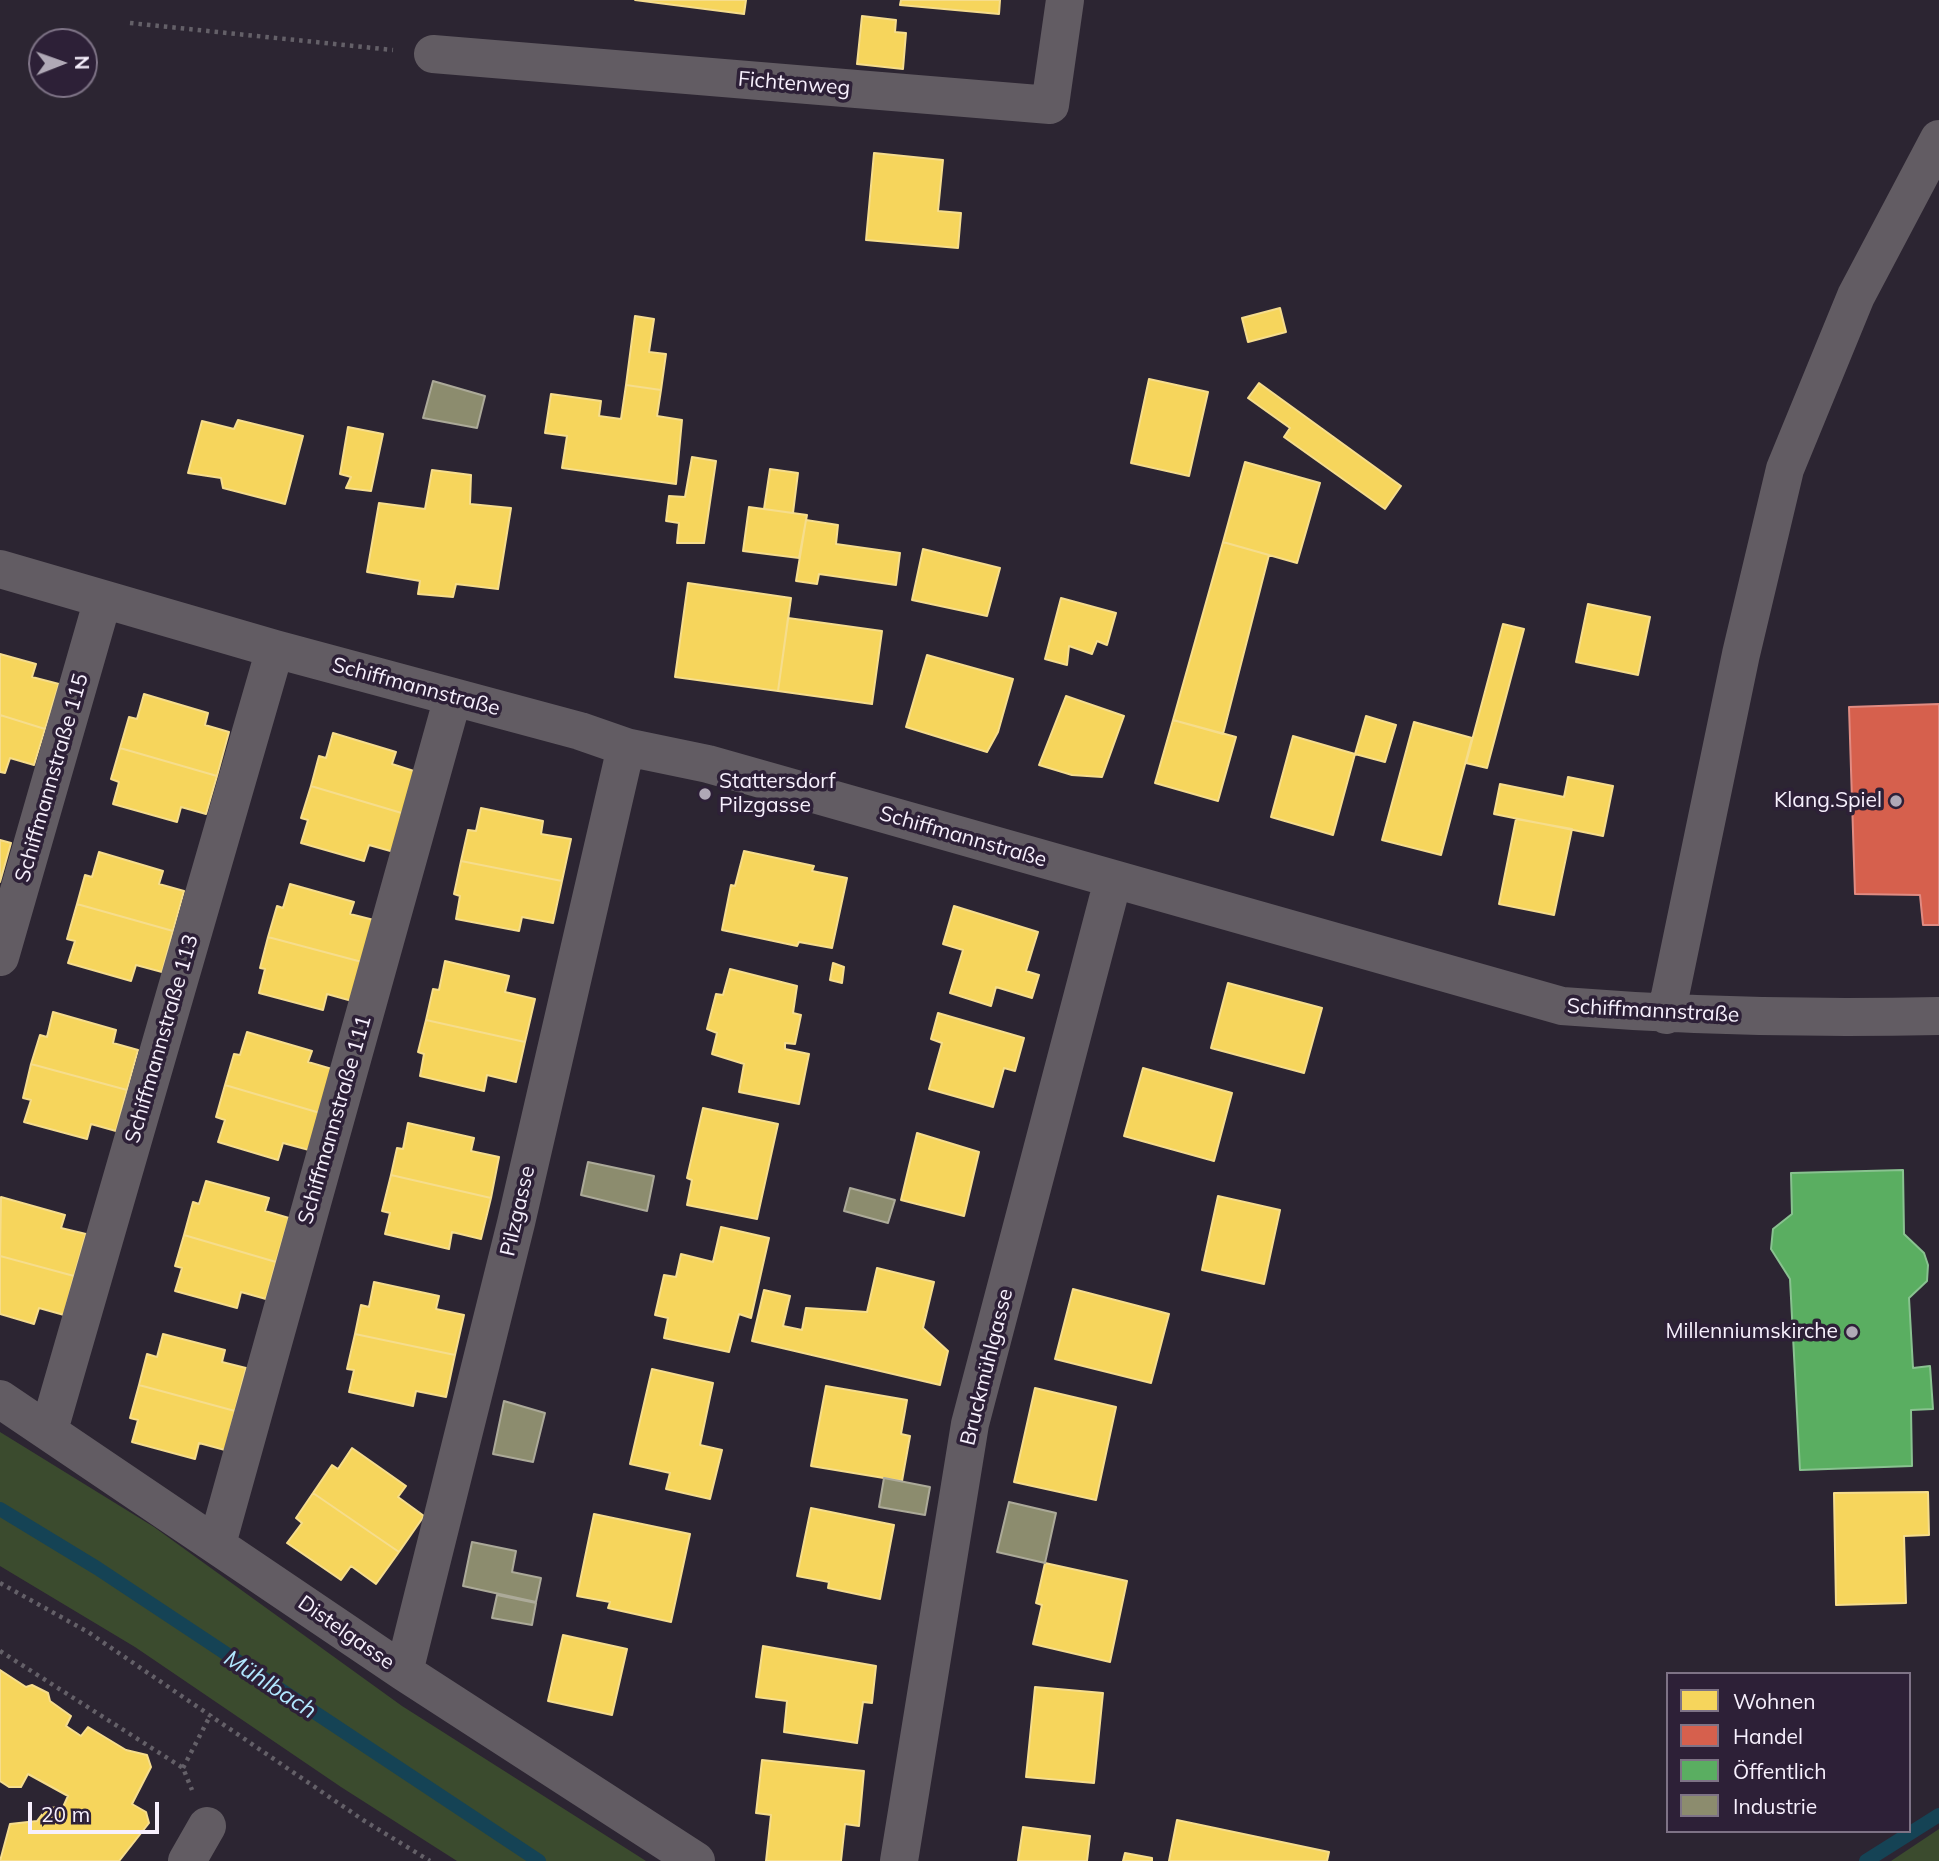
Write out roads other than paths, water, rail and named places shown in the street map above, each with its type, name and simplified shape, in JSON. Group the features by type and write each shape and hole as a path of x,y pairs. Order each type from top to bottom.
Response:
{"street":[{"name":"Fichtenweg","path":"433,54 1050,105 1065,0"},
{"path":"1666,1015 1741,654 1785,469 1856,296 1939,139"},
{"name":"Schiffmannstraße","path":"0,569 275,649 580,731 626,747 708,764 1562,1006 1666,1015 1849,1018 1939,1016"},
{"name":"Schiffmannstraße 115","path":"0,957 103,599"},
{"name":"Schiffmannstraße 113","path":"49,1430 275,649"},
{"name":"Schiffmannstraße 111","path":"217,1544 453,697"},
{"name":"Pilzgasse","path":"404,1672 516,1223 626,747"},
{"name":"Bruckmühlgasse","path":"899,1861 970,1424 1113,880"},
{"name":"Distelgasse","path":"0,1399 404,1672 696,1861"},
{"path":"187,1861 207,1826"}],"waterway":[{"name":"Mühlbach","path":"0,1509 97,1568 539,1861"},
{"name":"Mühlbach","path":"1911,1833 1939,1815"},
{"name":"Mühlbach","path":"1866,1861 1910,1833"}],"place":[{"name":"Stattersdorf Pilzgasse","path":"705,794"},
{"name":"Klang.Spiel","path":"1896,801"},
{"name":"Millenniumskirche","path":"1852,1332"}]}
